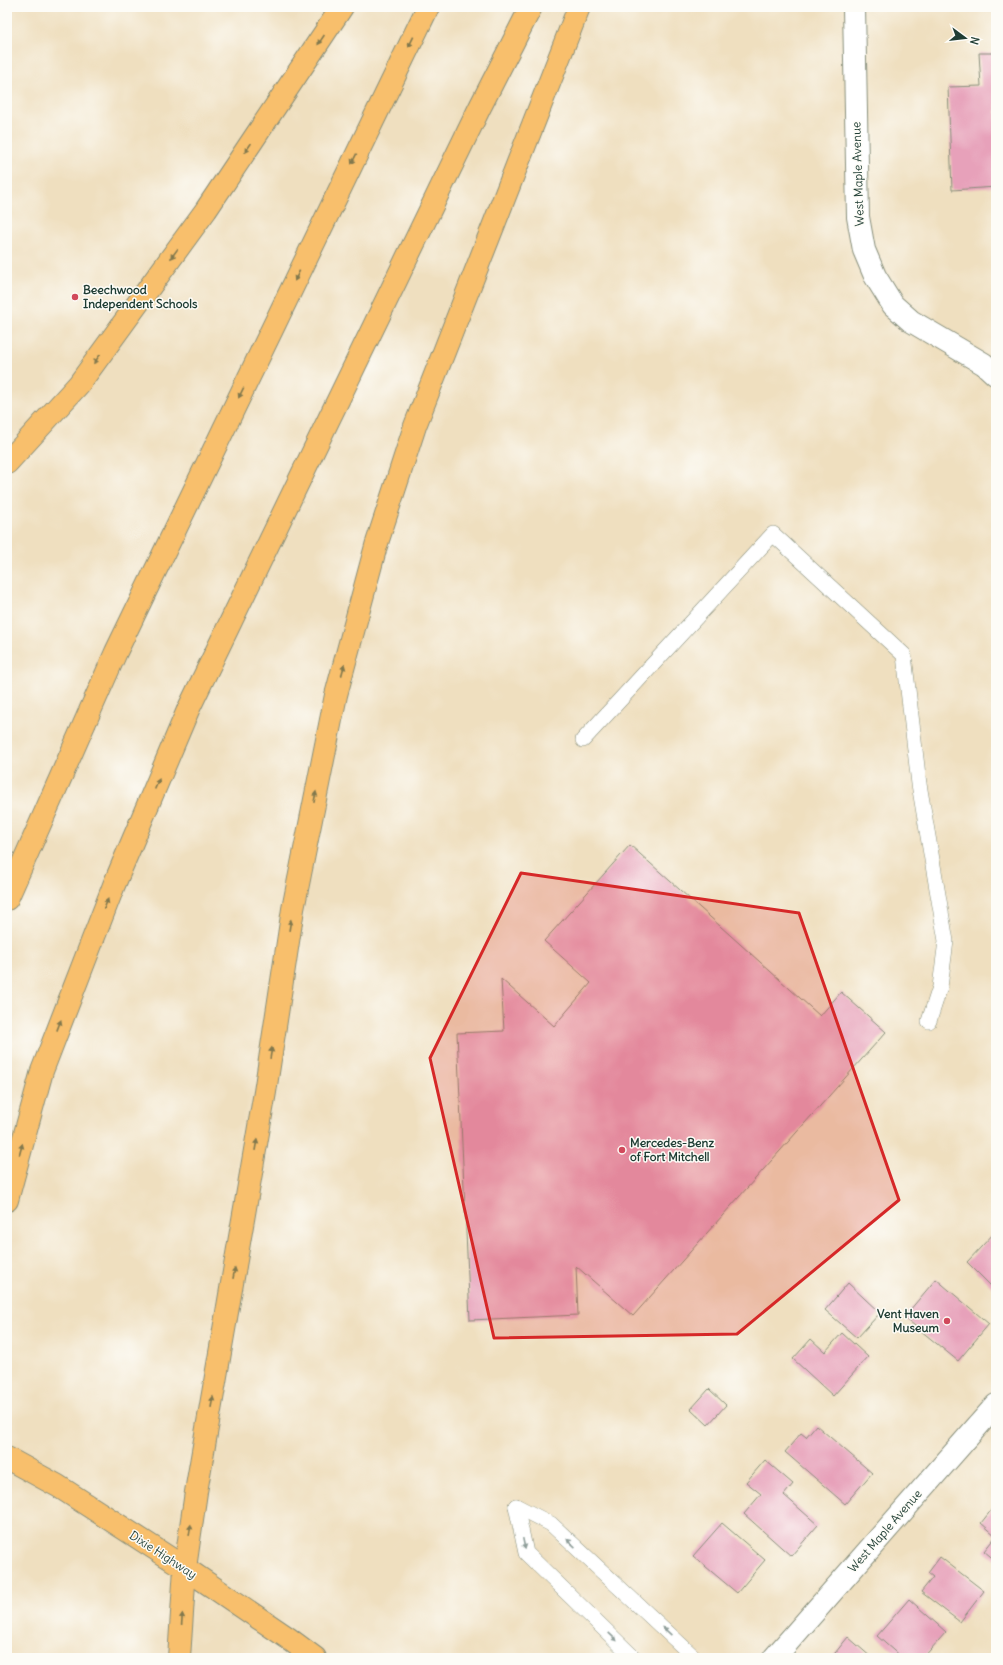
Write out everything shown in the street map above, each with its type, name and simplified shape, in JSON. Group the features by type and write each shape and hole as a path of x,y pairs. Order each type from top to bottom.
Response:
{"main road":[{"path":"7,463 84,378 206,210 342,7"},
{"path":"7,899 116,652 428,7"},
{"path":"7,1200 42,1071 114,885 188,710 469,128 531,7"},
{"path":"179,1658 185,1568 197,1485 265,1092 293,909 336,695 376,546 415,426 579,7"},
{"name":"Dixie Highway","path":"7,1458 58,1486 185,1568 315,1658"}],"street":[{"name":"West Maple Avenue","path":"854,7 858,217 864,250 875,276 893,305 911,322 984,364 996,375"},
{"name":"West Maple Avenue","path":"774,1658 996,1405"}],"lane":[{"path":"583,740 772,534 904,654 919,784 946,941 940,987 929,1021"},
{"path":"634,1658 526,1552 516,1506 551,1524 695,1658"}],"highlighted area":[{"path":"521,873 799,913 899,1200 737,1334 494,1338 430,1058"}],"building":[{"path":"979,53 996,53 996,187 952,190 948,87 981,86"},
{"name":"Mercedes-Benz of Fort Mitchell","path":"630,845 820,1016 841,992 886,1032 633,1316 576,1266 578,1315 470,1320 457,1033 504,1031 501,979 554,1026 591,983 544,941"},
{"path":"996,1231 996,1291 967,1262"},
{"name":"Vent Haven Museum","path":"936,1279 989,1324 958,1361 904,1317"},
{"path":"848,1283 880,1313 857,1338 825,1310"},
{"path":"842,1333 868,1357 833,1396 793,1359 811,1339 825,1352"},
{"path":"709,1389 726,1405 708,1425 691,1409"},
{"path":"816,1425 872,1473 845,1504 785,1452 801,1433 806,1437"},
{"path":"765,1460 793,1484 784,1495 818,1525 791,1556 744,1514 761,1494 746,1482"},
{"path":"996,1504 996,1536 981,1523"},
{"path":"722,1523 765,1560 737,1593 693,1556"},
{"path":"996,1536 996,1561 984,1551"},
{"path":"940,1557 984,1591 960,1622 921,1592 933,1577 928,1573"},
{"path":"909,1599 946,1632 923,1658 902,1658 877,1636"},
{"path":"848,1637 872,1658 831,1658"}],"place":[{"name":"Beechwood Independent Schools","path":"75,297"},
{"name":"Mercedes-Benz of Fort Mitchell","path":"622,1150"},
{"name":"Vent Haven Museum","path":"947,1321"}]}
